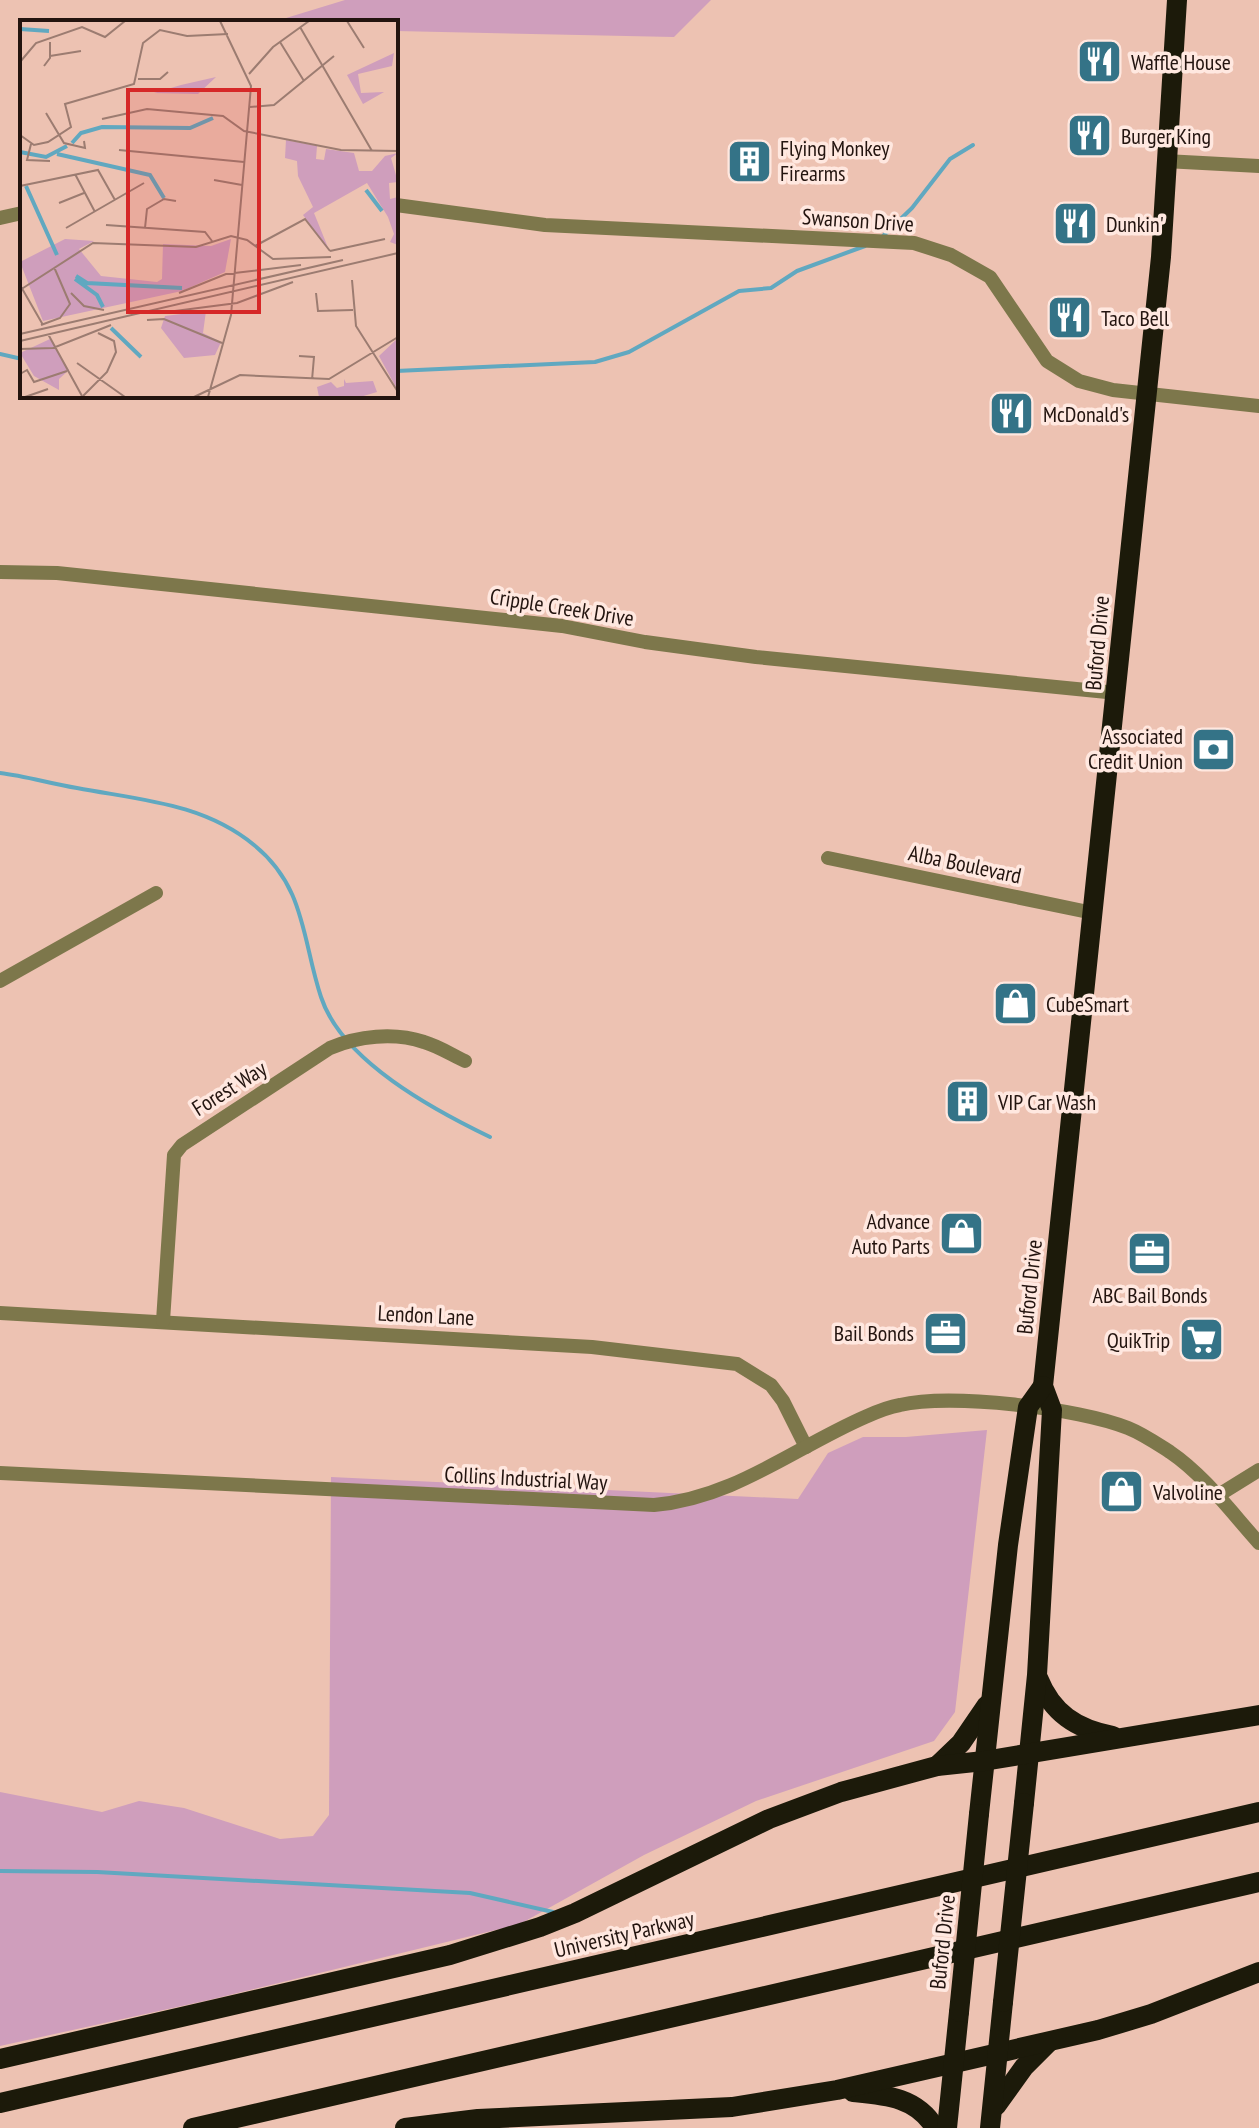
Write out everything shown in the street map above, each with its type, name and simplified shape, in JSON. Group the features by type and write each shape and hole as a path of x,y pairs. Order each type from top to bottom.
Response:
{"highway":[{"name":"Buford Drive","path":"990,2122 1037,1675 1052,1410 1043,1386 1161,257 1177,0"},
{"path":"1175,24 1186,0"},
{"name":"Buford Drive","path":"947,2128 984,1761 1028,1407 1043,1386"},
{"path":"1037,1675 1049,1700 1063,1716 1082,1727 1124,1738"},
{"path":"937,1766 961,1743 991,1700"},
{"path":"0,2059 495,1942 598,1903 801,1806 937,1766 984,1761 1259,1715"},
{"name":"University Parkway","path":"0,2103 1259,1812"},
{"path":"193,2128 1259,1882"},
{"path":"405,2128 478,2119 732,2107 837,2090 1049,2042 1151,2014 1259,1972"},
{"path":"990,2122 1012,2081 1049,2042"},
{"path":"837,2090 904,2100 925,2114 935,2128"}],"street":[{"path":"1165,161 1259,166"},
{"name":"Swanson Drive","path":"398,205 545,225 914,243 951,255 990,277 1047,361 1079,381 1113,390 1259,406"},
{"path":"0,218 20,213"},
{"name":"Cripple Creek Drive","path":"0,572 70,574 482,617 562,626 645,642 756,657 1117,693"},
{"name":"Alba Boulevard","path":"828,858 1093,913"},
{"path":"0,981 156,893"},
{"name":"Forest Way","path":"163,1321 174,1155 182,1145 330,1048 347,1041 388,1036 424,1041 465,1061"},
{"name":"Lendon Lane","path":"0,1313 592,1347 737,1364 771,1385 783,1401 806,1447"},
{"name":"Collins Industrial Way","path":"0,1473 654,1505 709,1495 758,1474 866,1416 901,1404 938,1401 1052,1410 1107,1421 1146,1436 1182,1460 1259,1543"},
{"path":"1217,1496 1259,1470"}],"shaded area":[{"path":"345,0 711,0 674,37 398,31 398,20 280,20"},
{"path":"987,1430 955,1712 934,1741 756,1801 644,1855 520,1924 209,2000 0,2046 0,1792 102,1812 139,1801 184,1808 280,1839 313,1836 329,1815 331,1477 798,1499 828,1453 863,1437 906,1437"}],"waterway":[{"path":"883,236 912,208 950,159 973,145"},
{"path":"398,371 595,362 629,352 739,291 771,288 797,271 865,246"},
{"path":"0,354 20,359"},
{"path":"0,773 170,805 214,820 254,845 284,878 300,915 321,997 332,1020 348,1042 392,1081 417,1098 490,1137"},
{"path":"0,1871 97,1872 470,1893 553,1912"}],"place":[{"name":"Waffle House","path":"1100,62"},
{"name":"Burger King","path":"1090,136"},
{"name":"Flying Monkey Firearms","path":"749,161"},
{"name":"Dunkin'","path":"1075,224"},
{"name":"Taco Bell","path":"1070,318"},
{"name":"McDonald's","path":"1012,414"},
{"name":"Associated Credit Union","path":"1214,749"},
{"name":"CubeSmart","path":"1015,1004"},
{"name":"VIP Car Wash","path":"967,1102"},
{"name":"Advance Auto Parts","path":"961,1234"},
{"name":"ABC Bail Bonds","path":"1150,1254"},
{"name":"Bail Bonds","path":"945,1333"},
{"name":"QuikTrip","path":"1201,1340"},
{"name":"Valvoline","path":"1122,1492"}]}
